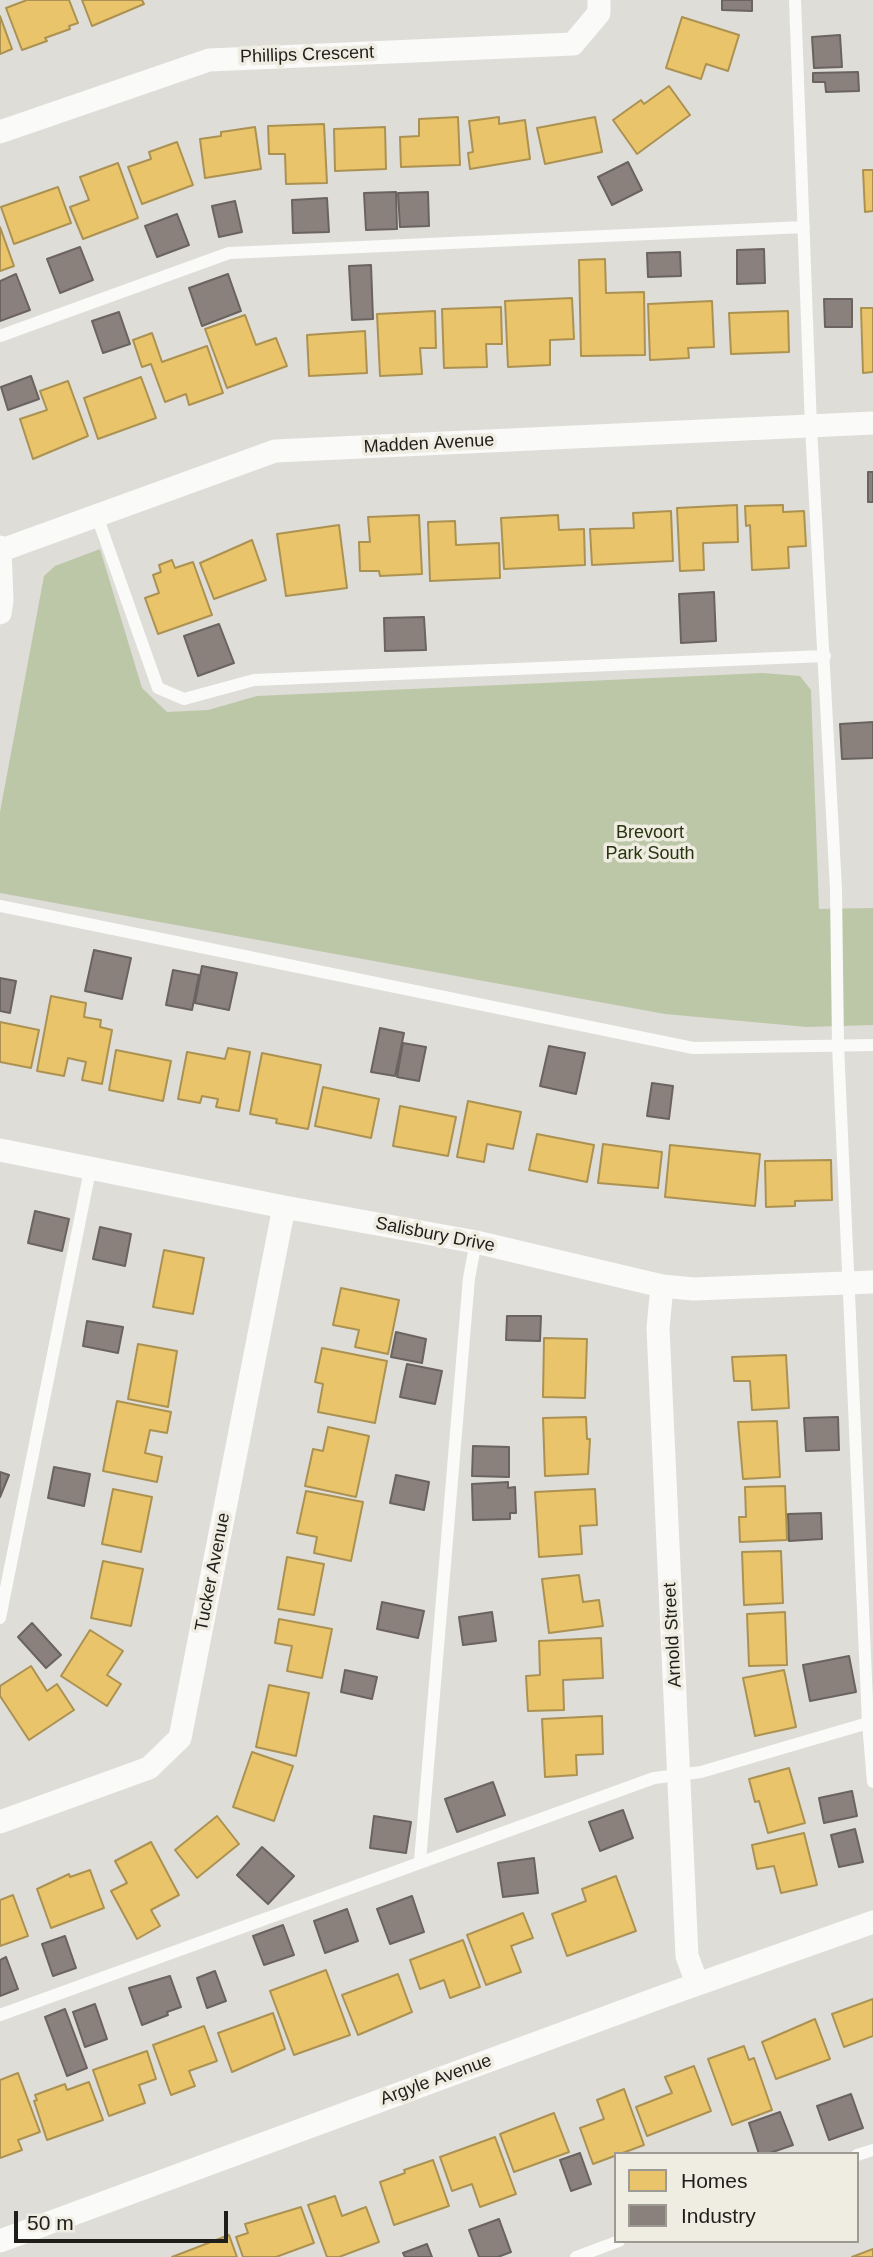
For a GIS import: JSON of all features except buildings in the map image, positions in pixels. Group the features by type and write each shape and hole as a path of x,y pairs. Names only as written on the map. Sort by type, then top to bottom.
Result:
{"street":[{"name":"Phillips Crescent","path":"0,132 209,60 573,44 599,13 599,0"},
{"name":"Madden Avenue","path":"1,548 275,451 873,423"},
{"path":"0,613 1,548"},
{"name":"Salisbury Drive","path":"0,1150 90,1170 476,1242 662,1286 693,1290 873,1282"},
{"name":"Tucker Avenue","path":"0,1822 149,1768 180,1738 284,1207"},
{"name":"Arnold Street","path":"662,1286 658,1328 687,1956 697,1983"},
{"name":"Argyle Avenue","path":"0,2241 697,1983 873,1922"}],"lane":[{"path":"795,0 811,426 836,889 838,1045 868,1723 873,1782"},
{"path":"0,336 229,253 804,227"},
{"path":"97,516 158,688 184,699 254,680 825,656"},
{"path":"0,906 693,1048 873,1045"},
{"path":"0,1618 90,1170"},
{"path":"420,1861 469,1278 476,1242"},
{"path":"0,2015 654,1778 680,1776 868,1723"},
{"path":"576,2257 614,2243"}],"green space":[{"name":"Brevoort Park South","path":"100,549 142,688 167,712 208,710 257,696 763,673 800,676 811,690 819,909 873,908 873,1025 807,1027 665,1014 0,893 0,812 44,576 55,566"}]}
